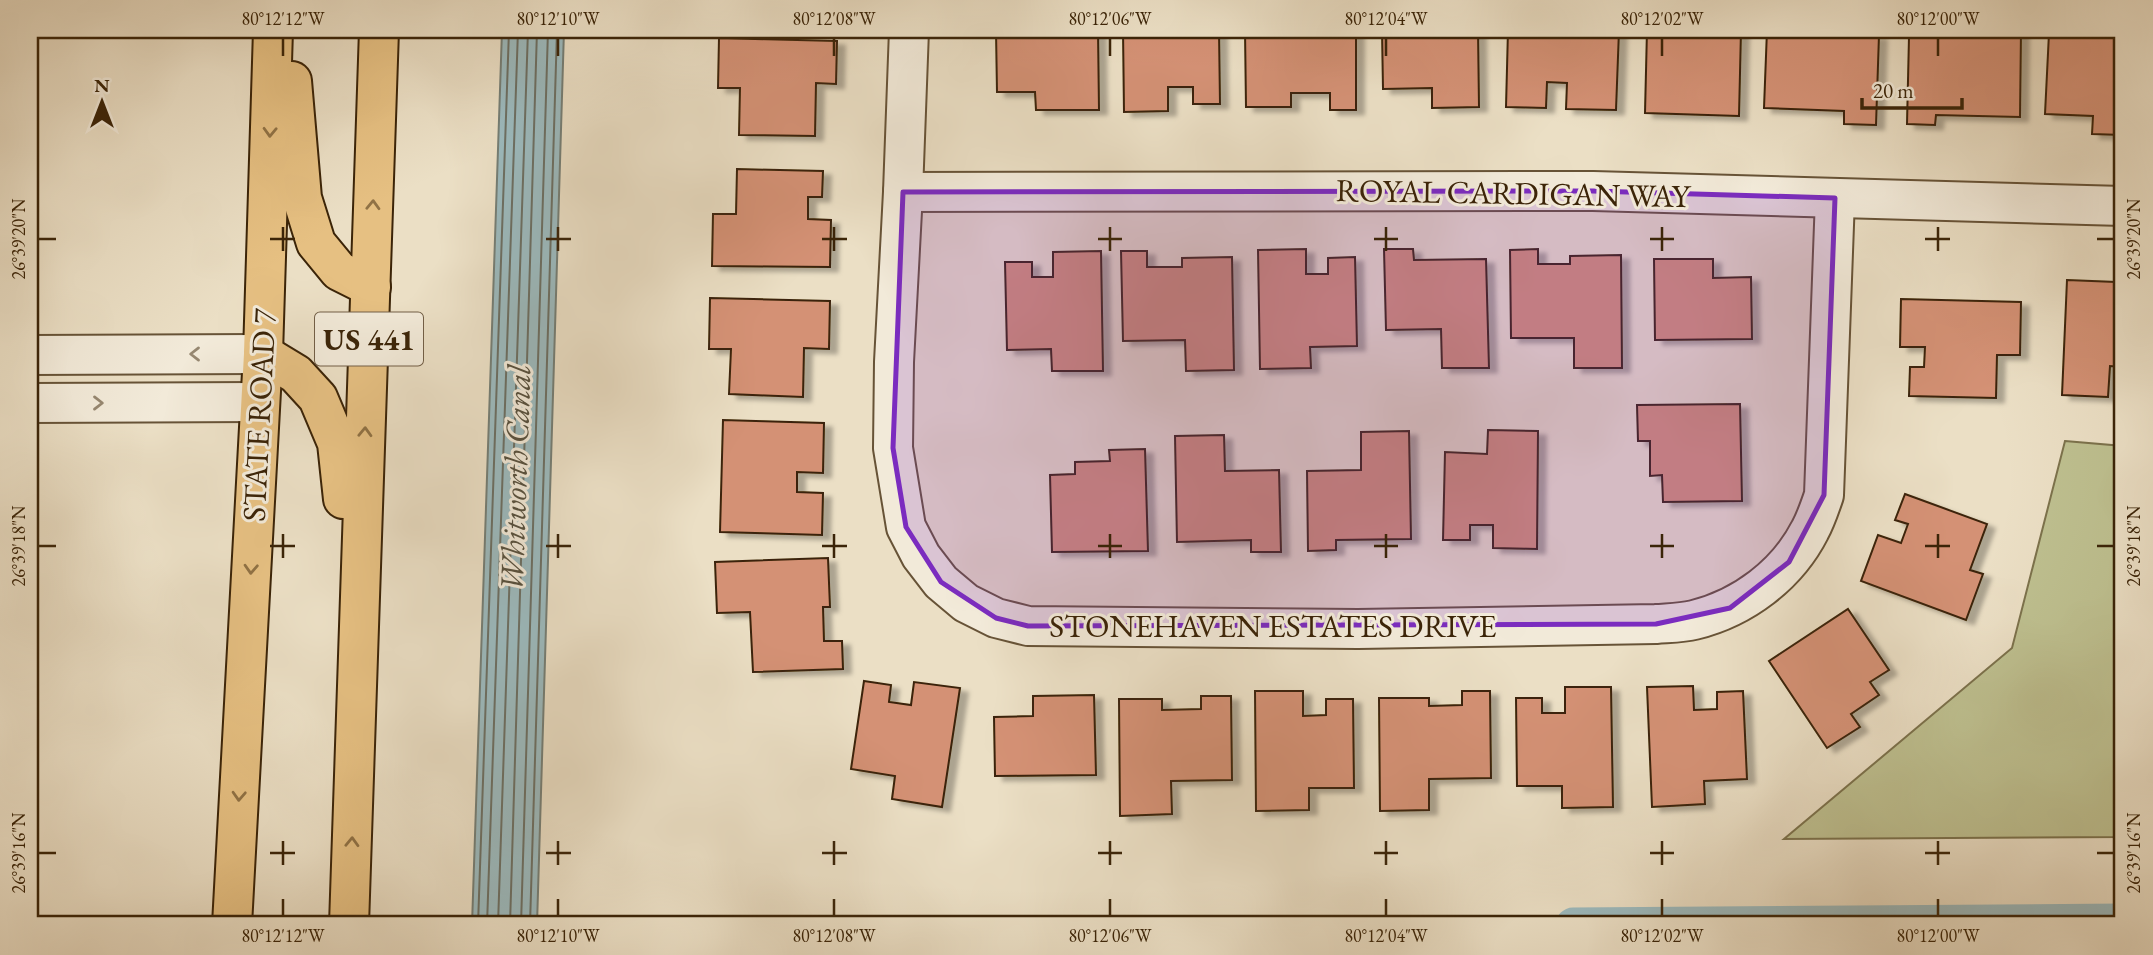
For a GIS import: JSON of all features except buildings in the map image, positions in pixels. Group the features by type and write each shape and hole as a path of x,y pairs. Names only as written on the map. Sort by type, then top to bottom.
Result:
{"main road":[{"name":"STATE ROAD 7","path":"232,925 263,354 273,30"},
{"path":"288,30 302,198 316,243 339,271 371,287"},
{"name":"US 441","path":"349,925 379,30"},
{"path":"263,354 296,374 318,398 337,443 358,648"}],"street":[{"name":"STONEHAVEN ESTATES DRIVE","path":"909,30 894,362 893,448 906,527 921,556 941,582 967,603 996,618 1028,626 1358,629 1656,624 1693,620 1730,608 1762,588 1789,562 1810,530 1824,495 1835,198"},
{"name":"ROYAL CARDIGAN WAY","path":"903,192 1592,191 2123,206"},
{"path":"30,355 263,354"},
{"path":"30,403 260,402"}],"highlighted area":[{"path":"1593,191 1835,198 1824,495 1789,562 1730,608 1656,624 1028,626 996,618 941,582 906,527 893,448 903,192"}],"green space":[{"path":"2065,441 2123,446 2123,837 1784,839 2012,648"}],"water":[{"name":"Whitworth Canal","path":"502,30 564,30 537,925 472,925"}],"waterway":[{"path":"1573,925 2123,921"}]}
